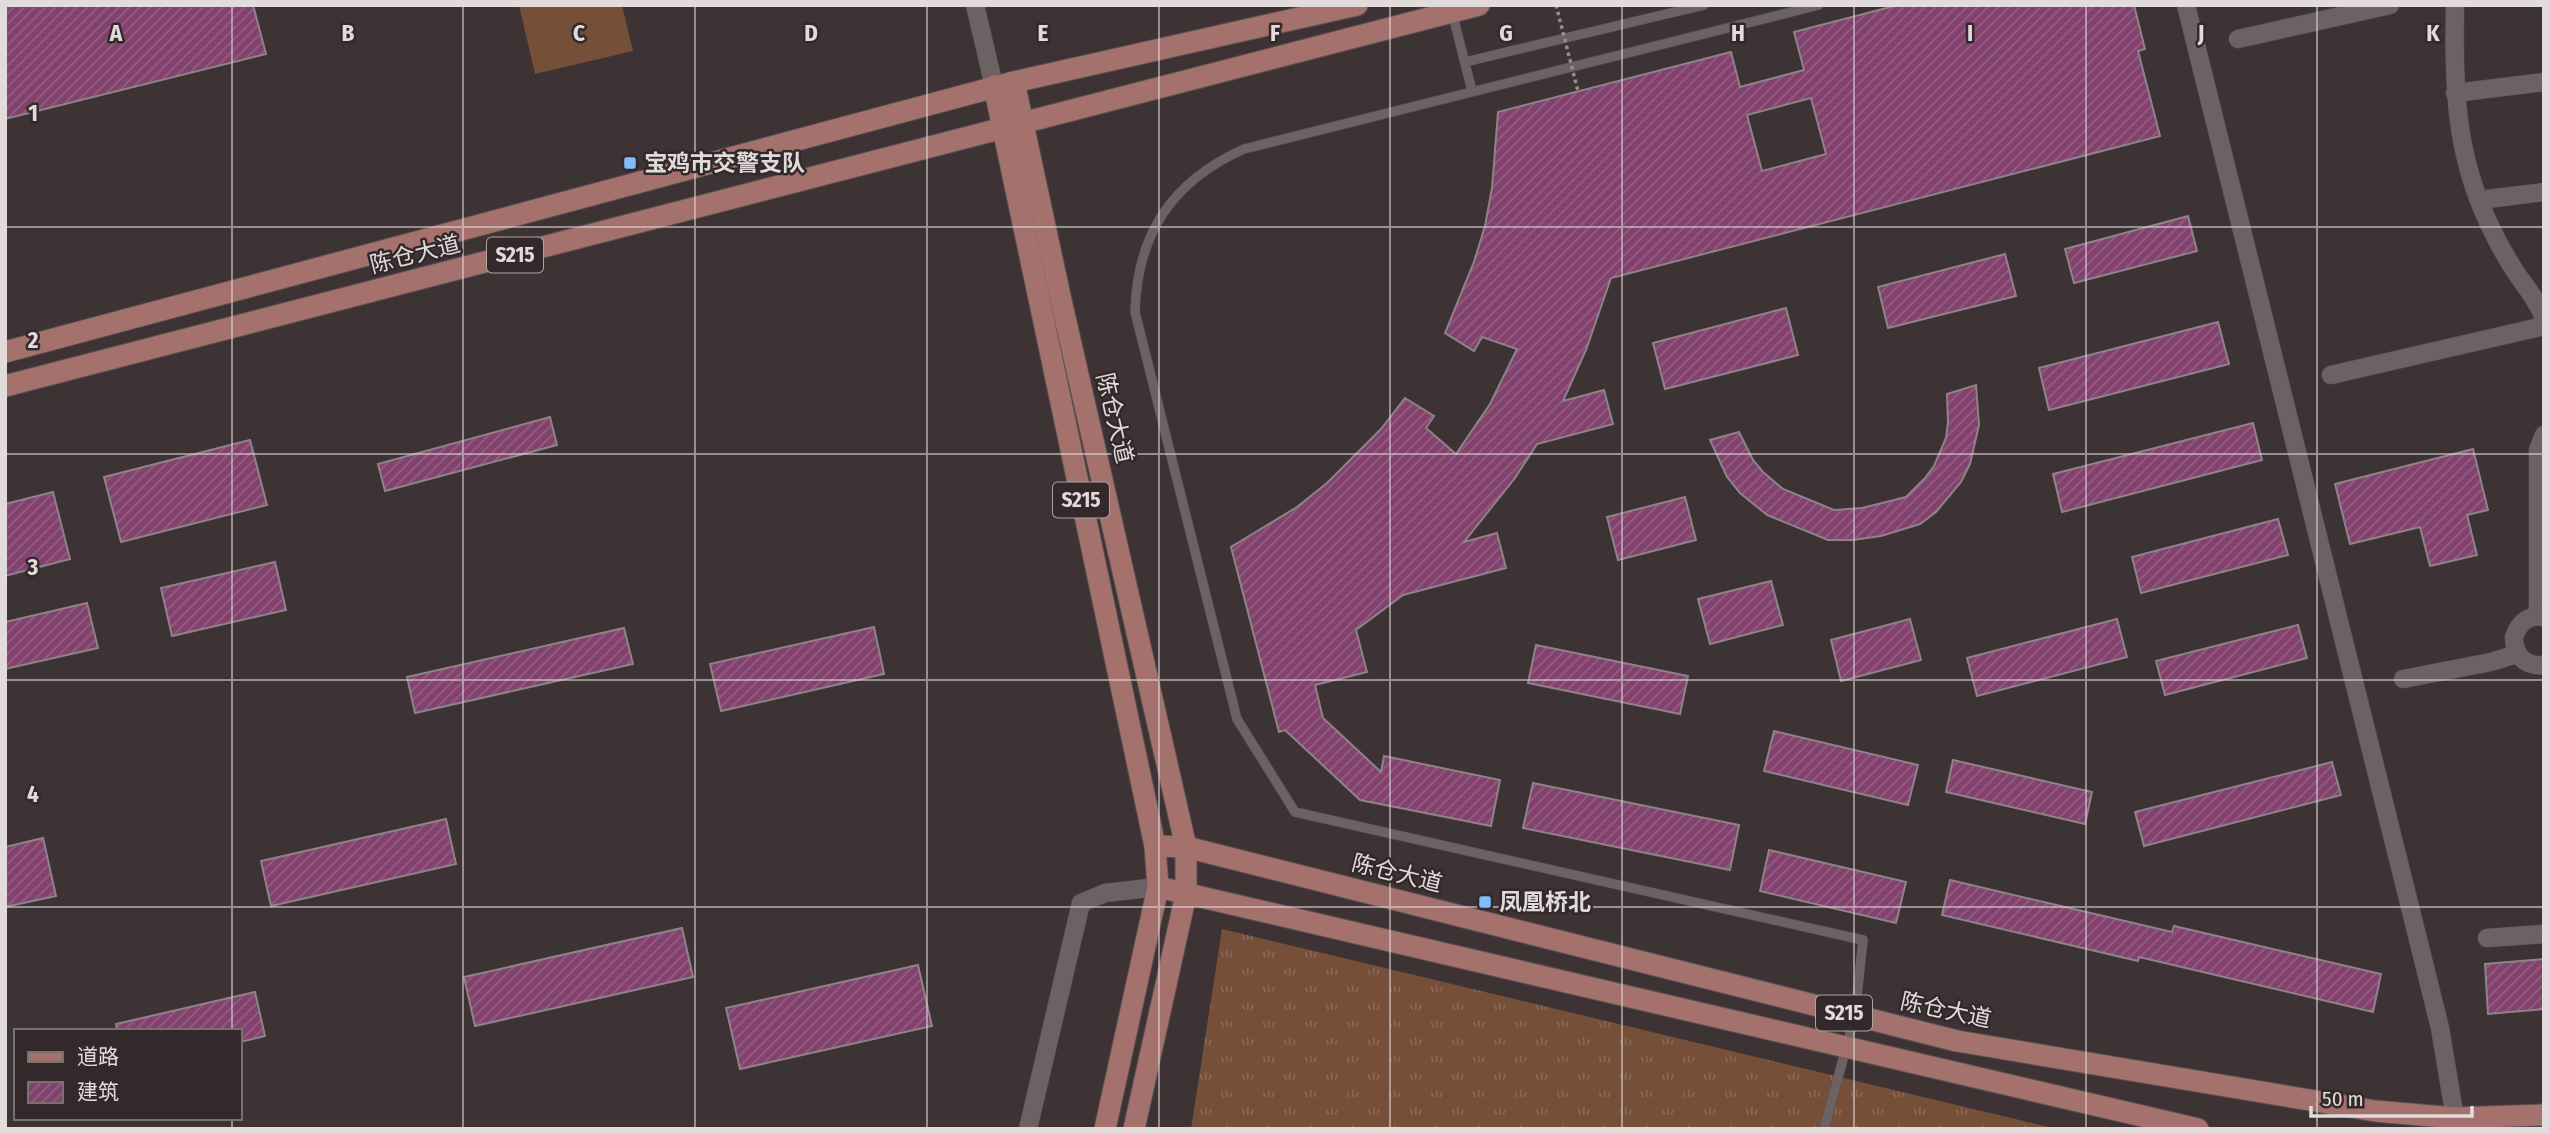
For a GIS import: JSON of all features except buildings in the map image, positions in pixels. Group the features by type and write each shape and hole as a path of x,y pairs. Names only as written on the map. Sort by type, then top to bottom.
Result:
{"main road":[{"name":"陈仓大道","path":"5,352 1004,84 1357,5"},
{"name":"陈仓大道","path":"5,386 1479,5"},
{"name":"陈仓大道","path":"1004,84 1023,123 1186,847"},
{"name":"S215","path":"1004,84 1002,130 1155,846 1158,887"},
{"name":"陈仓大道","path":"1155,846 1186,847 1957,1041 2375,1111 2455,1118 2544,1115"},
{"path":"1134,1129 1186,894 1186,847"},
{"path":"1105,1129 1158,887 2199,1129"}],"street":[{"path":"975,5 1004,84"},
{"path":"2186,5 2440,1028 2455,1118"},
{"path":"2238,39 2390,5"},
{"path":"2455,5 2455,93 2465,158 2479,200 2504,252 2542,308"},
{"path":"2455,93 2544,82"},
{"path":"2479,200 2544,192"},
{"path":"2331,374 2544,326"},
{"path":"2544,435 2538,450 2541,616 2522,622 2516,629 2514,645 2517,654 2530,664 2544,664"},
{"path":"2403,679 2491,662 2517,654"},
{"path":"1028,1129 1081,903 1105,894 1158,887"},
{"path":"2487,938 2544,934"}],"lane":[{"path":"1465,62 1704,5"},
{"path":"1819,5 1266,142 1222,158 1184,187 1156,225 1139,267 1135,312 1237,719 1295,812 1863,940 1855,1016 1824,1129"},
{"path":"1452,12 1472,91"}],"path":[{"path":"1556,5 1578,91"}],"green space":[{"path":"519,5 622,5 633,51 535,74"},
{"path":"1222,929 2057,1129 1191,1129"}],"place":[{"name":"宝鸡市交警支队","path":"630,163"},
{"name":"凤凰桥北","path":"1485,902"}]}
